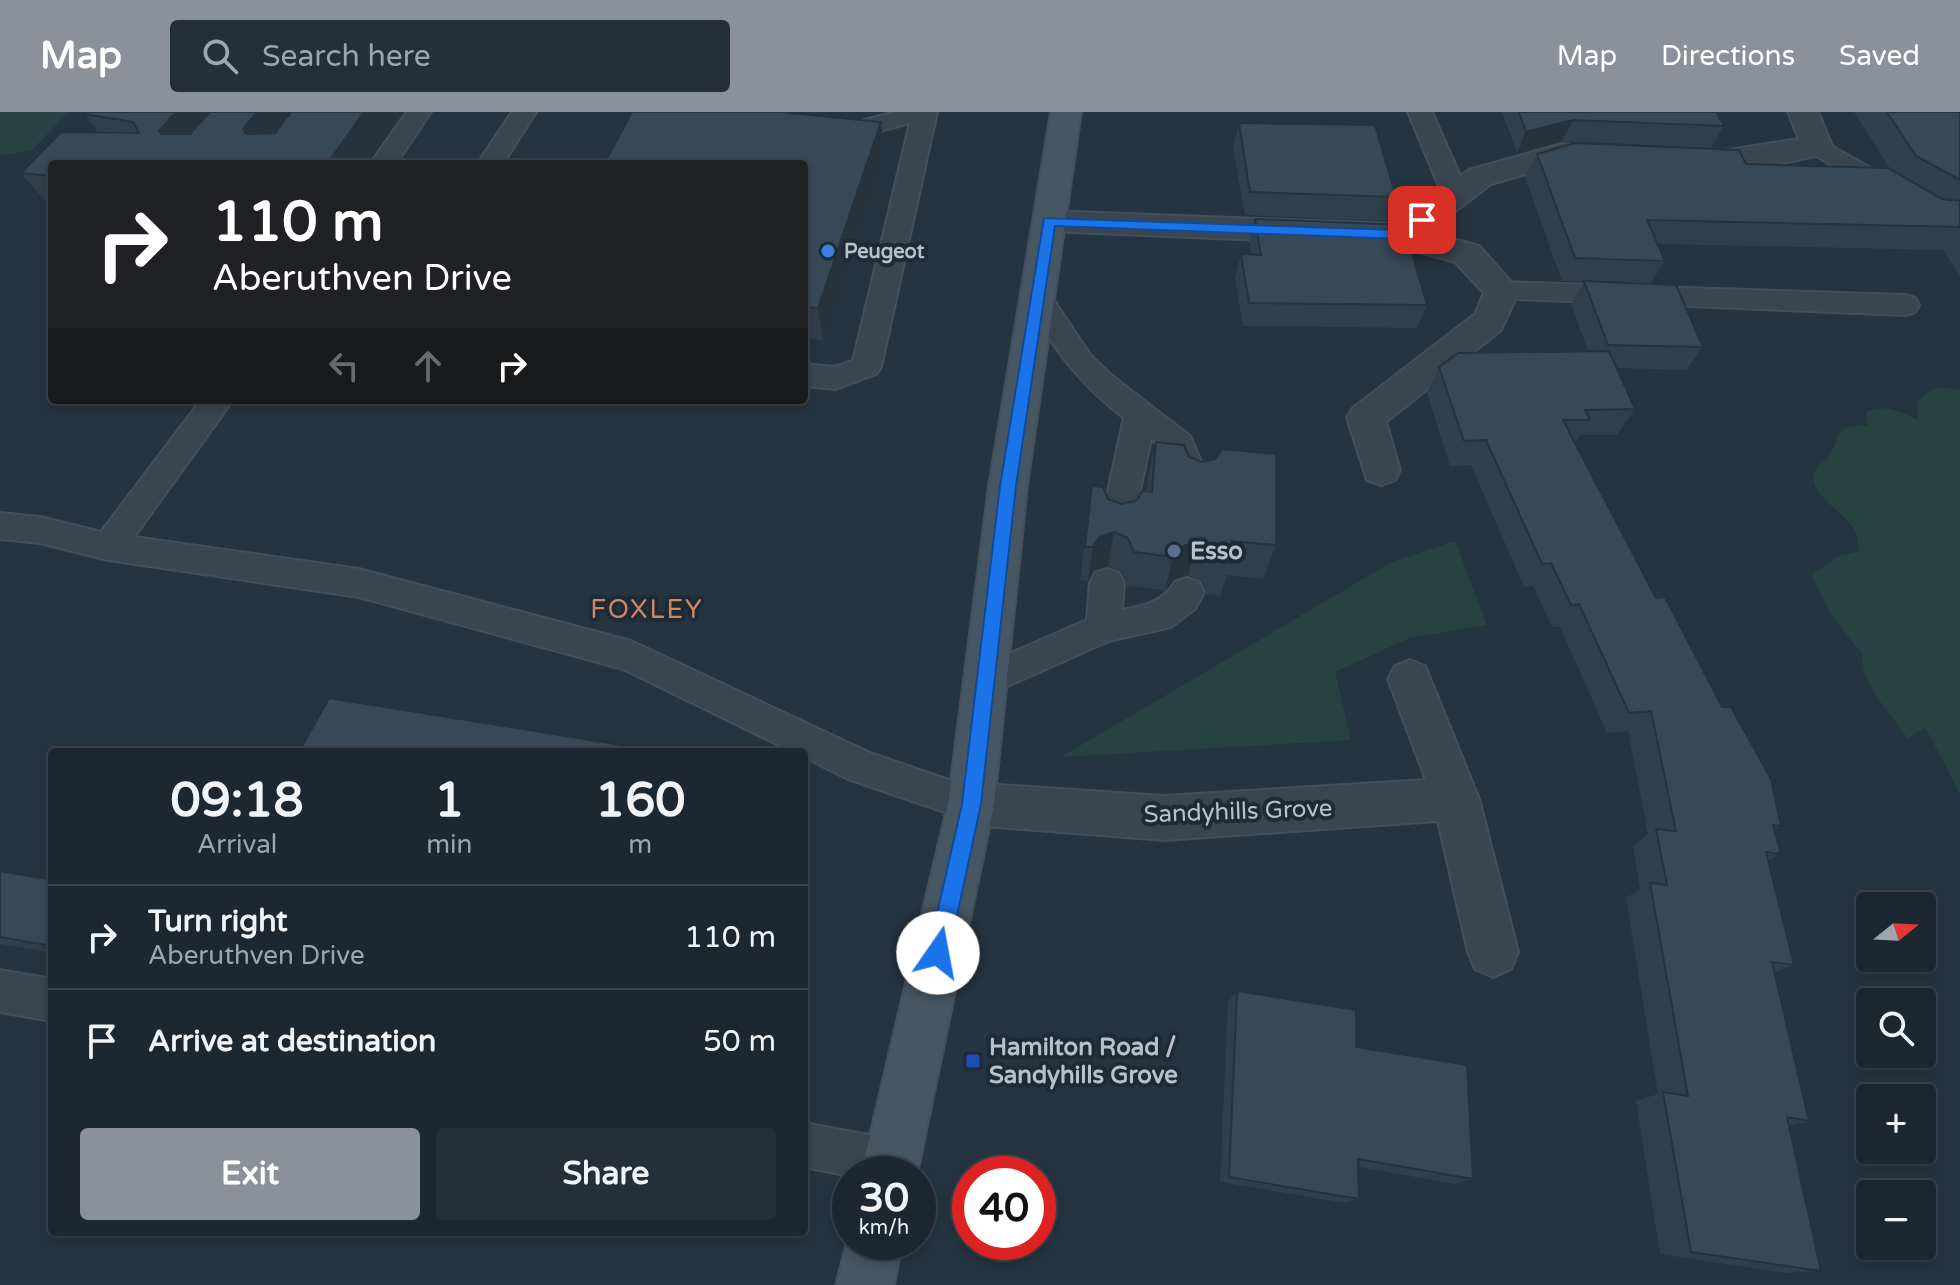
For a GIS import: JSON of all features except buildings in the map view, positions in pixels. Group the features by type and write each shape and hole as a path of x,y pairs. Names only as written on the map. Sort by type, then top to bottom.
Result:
{"street":[{"path":"893,1156 971,804 1008,486 1066,112"},
{"path":"1658,158 1722,161 1817,146 1803,112"},
{"path":"1400,235 1480,177 1562,153 1626,156"},
{"path":"1049,221 1400,235 1467,254 1502,291 1489,321 1366,418 1381,470"},
{"path":"1410,679 1456,799 1493,952"},
{"name":"Sandyhills Grove","path":"971,804 1164,818 1456,799"},
{"path":"865,1285 870,1260"}],"lane":[{"path":"386,160 419,112"},
{"path":"493,160 524,112"},
{"path":"808,126 854,131 923,112 866,367 836,378 808,375"},
{"path":"1420,112 1456,196"},
{"path":"1817,146 1933,214 1960,215"},
{"path":"1502,291 1905,305"},
{"path":"1037,297 1081,363 1140,416 1179,444 1194,482"},
{"path":"108,547 215,404"},
{"path":"1117,523 1140,416"},
{"path":"0,526 40,530 108,547 359,583 631,656 861,767 971,804"},
{"path":"1104,628 1107,583"},
{"path":"985,681 1104,628 1159,617 1183,599 1187,592"},
{"path":"0,991 48,999"},
{"path":"808,1146 845,1156"}],"green space":[{"path":"0,112 69,112 32,150 0,156"},
{"path":"1940,387 1960,390 1960,794 1925,727 1908,739 1878,698 1866,676 1863,654 1833,617 1812,574 1841,555 1859,551 1852,526 1815,487 1815,471 1831,454 1839,434 1851,426 1867,426 1866,412 1872,409 1892,410 1918,420 1917,403 1926,393"},
{"path":"1455,541 1487,625 1410,638 1335,672 1351,740 1061,757 1392,562"}],"place":[{"name":"Peugeot","path":"828,251"},
{"name":"Esso","path":"1174,551"},
{"name":"Hamilton Road / Sandyhills Grove","path":"973,1061"}],"district":[{"name":"FOXLEY","path":"647,609"}],"route":[{"path":"938,953 971,804 1008,486 1049,221 1400,235 1422,220"}]}
